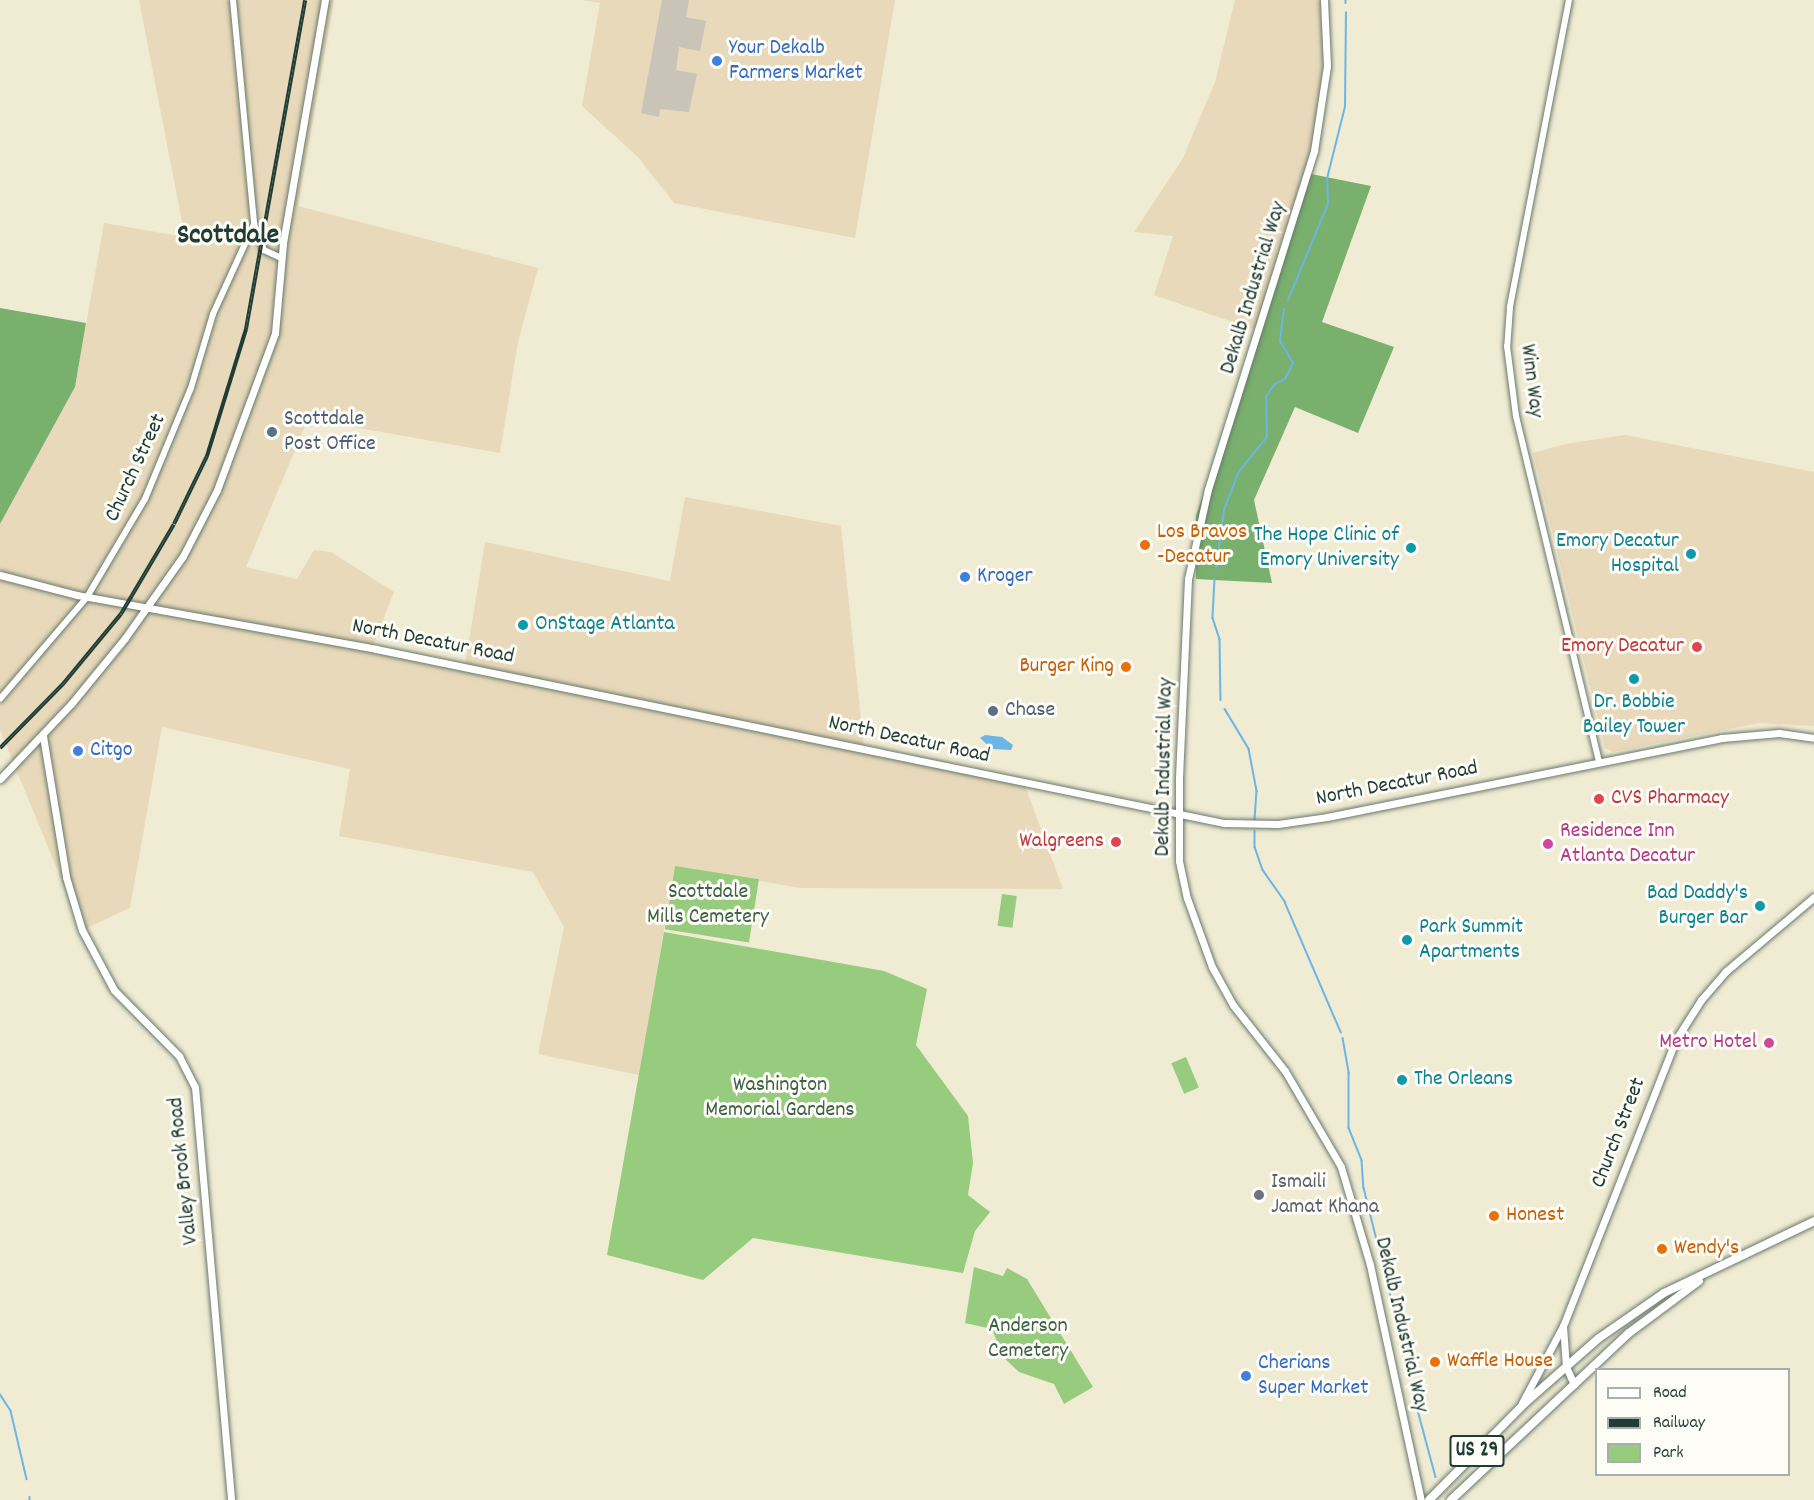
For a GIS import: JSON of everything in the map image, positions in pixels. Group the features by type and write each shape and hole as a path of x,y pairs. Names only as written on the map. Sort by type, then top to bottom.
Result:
{"highway":[{"name":"US 29","path":"1429,1500 1516,1413 1566,1367 1664,1293 1703,1277 1814,1221"},
{"name":"US 29","path":"1451,1500 1629,1333 1681,1298 1703,1277"}],"main road":[{"path":"0,779 43,736 148,608 200,527 249,410 275,333 281,258 325,0"},
{"name":"Dekalb Industrial Way","path":"1324,0 1327,66 1314,151 1208,489 1188,579 1178,814 1179,861 1187,898 1212,967 1233,1005 1285,1071 1341,1167 1370,1265 1421,1500"},
{"name":"North Decatur Road","path":"0,575 87,597 376,649 1224,823 1278,824 1736,736 1784,733 1814,738"},
{"name":"Valley Brook Road","path":"43,736 66,877 82,930 114,990 179,1056 195,1087 231,1500"},
{"name":"Church Street","path":"1516,1413 1563,1326 1675,1041 1725,972 1814,897"},
{"name":"Church Street","path":"1563,1326 1566,1367 1574,1384"}],"street":[{"path":"233,0 254,224 264,250 281,258"},
{"name":"Winn Way","path":"1569,0 1510,307 1507,346 1516,416 1599,763"},
{"name":"Church Street","path":"0,699 87,597 163,461 192,388 213,314 254,224"}],"shaded area":[{"path":"139,0 334,0 298,206 538,268 518,342 500,453 308,419 246,567 297,579 314,550 331,552 394,592 372,648 465,666 485,542 670,581 685,497 841,526 864,749 1024,783 1063,889 800,888 675,866 639,1075 538,1054 564,927 533,872 339,836 350,769 162,727 130,908 82,930 0,730 0,524 75,387 104,223 185,237"},
{"path":"582,0 895,0 855,238 674,203 638,157 582,106 600,3"},
{"path":"662,0 689,0 686,17 706,21 700,51 679,47 676,70 697,74 689,112 660,109 659,117 641,113"},
{"path":"1235,0 1327,0 1326,84 1306,173 1259,331 1154,295 1173,236 1134,232 1183,158 1215,82"},
{"name":"Emory Decatur","path":"1625,435 1814,472 1814,726 1759,723 1613,752 1605,748 1533,453 1565,444"}],"green space":[{"path":"1306,173 1371,186 1322,322 1394,347 1358,433 1295,407 1254,500 1272,583 1196,579 1196,516 1259,331"},
{"path":"0,308 86,323 75,387 0,524"},
{"name":"Scottdale Mills Cemetery","path":"675,866 759,879 749,943 665,929"},
{"path":"1002,894 1017,896 1012,928 998,926"},
{"name":"Washington Memorial Gardens","path":"664,932 884,971 927,989 916,1045 968,1116 973,1163 968,1195 990,1212 975,1231 963,1273 753,1238 703,1280 607,1255"},
{"path":"1186,1057 1199,1087 1184,1094 1171,1063"},
{"name":"Anderson Cemetery","path":"974,1267 1003,1276 1007,1268 1027,1279 1093,1387 1064,1404 1054,1384 1019,1372 1003,1357 992,1329 965,1323"}],"water":[{"path":"985,735 1002,737 1013,745 1011,750 992,749 980,738"}],"waterway":[{"path":"1288,300 1328,204 1327,179 1345,107 1346,13"},
{"path":"1216,568 1224,510 1238,473 1267,437 1266,397 1274,385 1285,379 1293,363 1280,341 1284,309"},
{"path":"1215,579 1213,618 1220,639 1221,700"},
{"path":"1225,709 1249,749 1257,791 1255,820"},
{"path":"1255,831 1255,847 1263,870 1285,902 1341,1032"},
{"path":"1343,1038 1349,1073 1349,1128 1362,1161 1364,1188 1405,1353"},
{"path":"1413,1392 1436,1477"},
{"path":"0,1394 11,1411 27,1479"}],"railway":[{"path":"0,748 63,684 121,614 174,524 207,456 246,329 305,0"}],"place":[{"name":"Your Dekalb Farmers Market","path":"717,61"},
{"name":"Scottdale Post Office","path":"272,432"},
{"name":"Los Bravos -Decatur","path":"1145,545"},
{"name":"The Hope Clinic of Emory University","path":"1411,548"},
{"name":"Emory Decatur Hospital","path":"1691,554"},
{"name":"Kroger","path":"965,577"},
{"name":"OnStage Atlanta","path":"523,625"},
{"name":"Emory Decatur","path":"1697,647"},
{"name":"Burger King","path":"1126,667"},
{"name":"Dr. Bobbie Bailey Tower","path":"1634,679"},
{"name":"Chase","path":"993,711"},
{"name":"Citgo","path":"78,751"},
{"name":"CVS Pharmacy","path":"1599,799"},
{"name":"Walgreens","path":"1116,842"},
{"name":"Residence Inn Atlanta Decatur","path":"1548,844"},
{"name":"Bad Daddy's Burger Bar","path":"1760,906"},
{"name":"Park Summit Apartments","path":"1407,940"},
{"name":"Metro Hotel","path":"1769,1043"},
{"name":"The Orleans","path":"1402,1080"},
{"name":"Ismaili Jamat Khana","path":"1259,1195"},
{"name":"Honest","path":"1494,1216"},
{"name":"Wendy's","path":"1662,1249"},
{"name":"Waffle House","path":"1435,1362"},
{"name":"Cherians Super Market","path":"1246,1376"}],"district":[{"name":"Scottdale","path":"228,237"}]}
